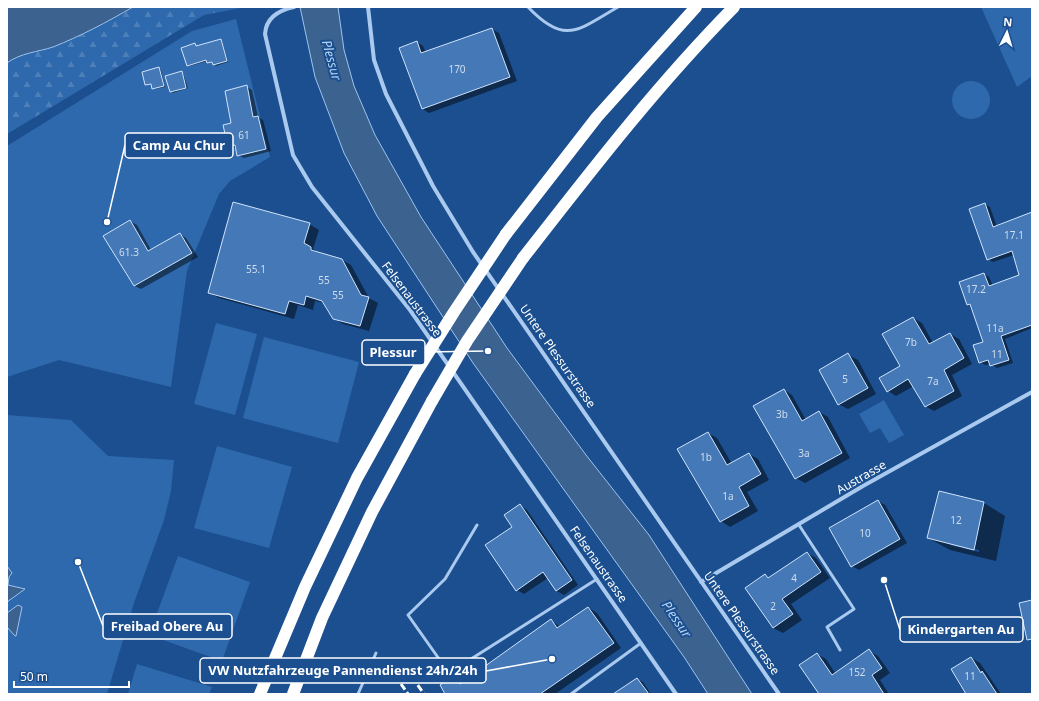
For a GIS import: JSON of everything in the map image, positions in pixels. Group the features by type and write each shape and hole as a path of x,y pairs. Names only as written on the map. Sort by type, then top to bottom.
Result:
{"highway":[{"path":"260,694 305,587 357,478 415,374 454,312 506,234 598,117 696,7"},
{"path":"293,694 325,611 372,512 432,401 467,341 523,258 619,135 701,40 734,7"}],"street":[{"name":"Felsenaustrasse","path":"294,7 283,10 272,17 267,25 265,34 293,155 312,187 410,310 598,579 676,694"},
{"name":"Untere Plessurstrasse","path":"368,7 374,60 386,94 433,186 474,252 779,694"},
{"name":"Austrasse","path":"701,582 863,486 1032,392"}],"lane":[{"path":"528,7 540,19 557,30 578,30 618,7"},
{"path":"477,525 445,580 408,615 449,673 598,579"},
{"path":"798,525 854,609 827,627 840,650"},
{"path":"571,694 641,643"},
{"path":"358,694 376,653"}],"green space":[{"path":"134,7 246,7 204,15 7,134 7,63 18,57 53,47 74,38"},
{"path":"981,7 1032,7 1032,76 1017,87"},
{"path":"236,19 270,157 230,181 219,194 187,271 171,387 59,360 7,377 7,146 192,31"},
{"path":"967,81 975,81 982,84 987,89 990,100 987,111 982,116 975,119 967,119 960,116 955,111 952,104 952,96 955,89 960,84"},
{"path":"216,323 257,334 235,415 194,404"},
{"path":"264,337 359,362 338,443 243,418"},
{"path":"884,400 904,435 889,443 880,428 870,433 859,414"},
{"path":"7,415 71,420 108,456 174,460 171,491 164,520 134,603 107,694 7,694"},
{"path":"217,446 292,467 269,548 194,528"},
{"path":"178,556 250,582 222,661 149,635"},
{"path":"137,664 212,687 209,694 128,694"}],"water":[{"path":"7,7 133,7 74,38 53,47 18,57 7,63"},
{"path":"300,7 338,7 344,50 354,86 375,135 421,217 507,348 586,455 649,535 752,694 708,694 684,657 473,363 377,216 344,153 315,77"},
{"path":"7,566 12,573 9,577 8,585 25,589 7,602"},
{"path":"18,605 22,607 15,636 7,627 7,613"}],"building":[{"path":"492,28 510,77 422,109 399,48 417,41 421,53"},
{"path":"221,39 227,61 213,65 212,62 207,63 206,60 187,66 181,48 195,43 196,46"},
{"path":"159,67 164,86 152,89 151,84 145,85 142,72"},
{"path":"182,71 186,88 170,92 165,76"},
{"path":"247,85 253,117 258,116 266,149 237,156 235,145 228,147 223,125 231,123 225,91"},
{"path":"233,202 310,223 304,243 311,247 311,250 342,259 361,295 369,297 360,326 333,319 322,301 306,296 304,305 289,301 285,314 208,293"},
{"path":"985,203 993,227 1032,212 1032,325 1001,336 1009,360 990,366 988,360 979,363 973,345 983,342 970,304 967,305 959,282 984,273 989,286 1019,275 1012,251 987,260 969,209"},
{"path":"130,220 148,251 180,233 192,253 134,286 103,236"},
{"path":"913,317 929,344 950,333 964,358 944,370 954,391 925,407 908,379 887,392 879,378 900,366 882,334"},
{"path":"848,353 868,388 838,405 819,370"},
{"path":"784,389 802,421 819,411 842,453 795,479 753,406"},
{"path":"708,432 727,465 749,453 761,474 739,487 749,506 720,522 677,449"},
{"path":"939,491 984,502 974,550 927,538"},
{"path":"878,500 900,539 851,567 829,528"},
{"path":"520,504 572,580 556,591 543,572 516,591 485,545 512,527 504,515"},
{"path":"807,552 821,572 782,599 793,614 773,628 745,588 765,574 768,578"},
{"path":"1032,600 1032,639 1027,640 1019,603"},
{"path":"588,607 614,643 540,694 445,694 440,685 454,675 460,684 551,619 557,628"},
{"path":"869,649 882,668 872,675 884,694 819,694 799,665 817,653 832,675"},
{"path":"971,657 997,694 966,694 951,669"},
{"path":"637,678 649,694 613,694"}],"railway":[{"path":"412,677 424,694"},
{"path":"401,684 408,694"}],"place":[{"name":"Camp Au Chur","path":"107,222"},
{"name":"Plessur","path":"488,351"},
{"name":"Freibad Obere Au","path":"78,562"},
{"name":"Kindergarten Au","path":"884,580"},
{"name":"VW Nutzfahrzeuge Pannendienst 24h/24h","path":"552,659"}]}
